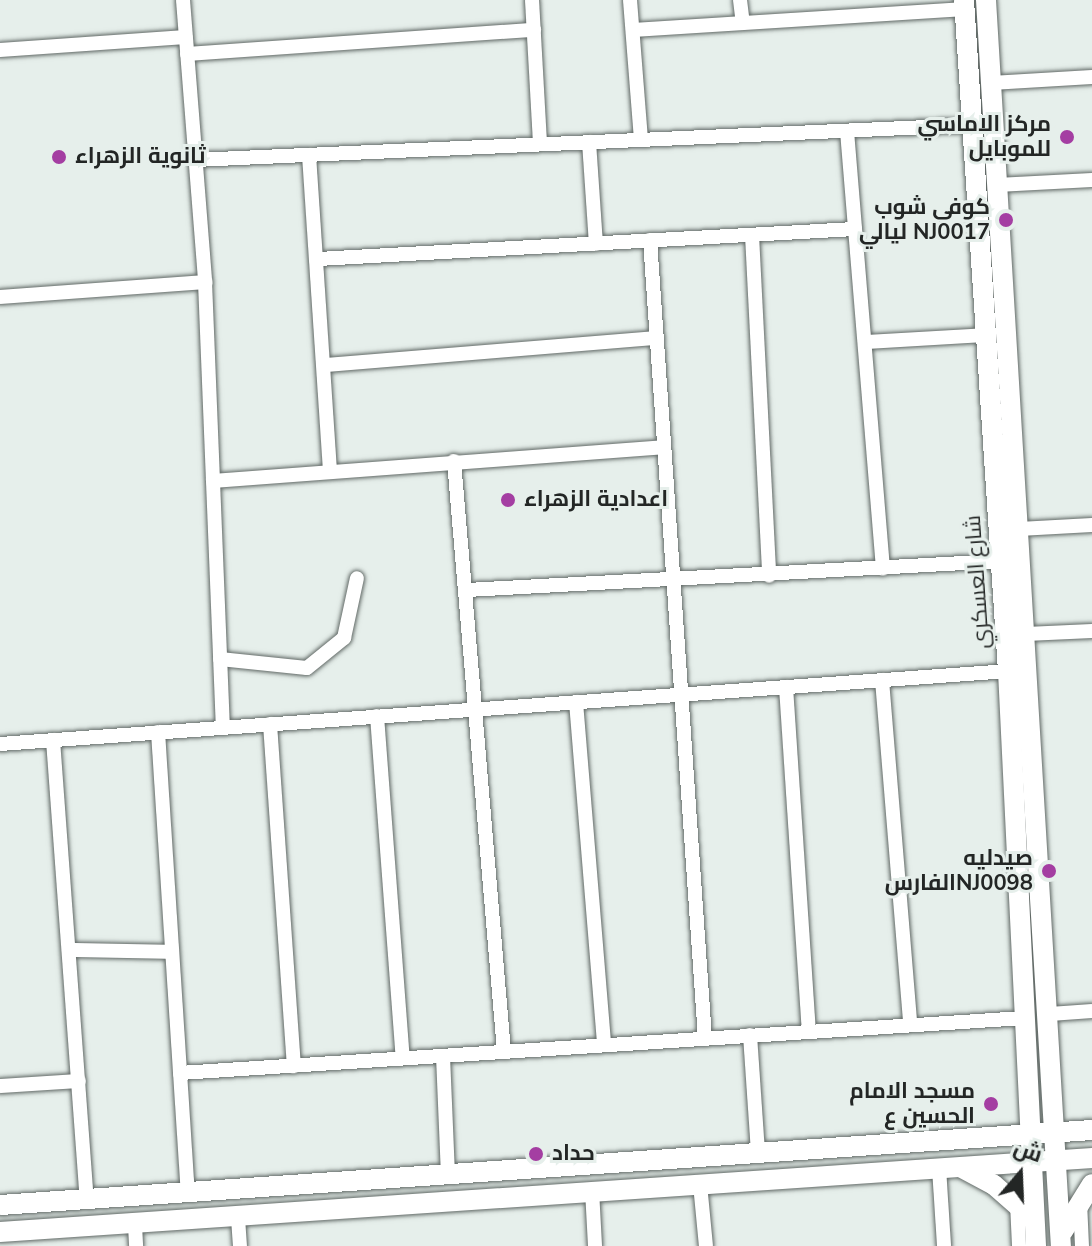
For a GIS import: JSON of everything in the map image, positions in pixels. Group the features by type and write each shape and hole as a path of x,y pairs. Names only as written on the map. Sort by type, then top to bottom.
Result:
{"main road":[{"name":"شارع العسكري","path":"986,0 997,185 992,269"},
{"name":"شارع العسكري","path":"965,5 973,125 992,269 1019,529 1050,1014 1061,1244"},
{"name":"شارع العسكري","path":"995,304 986,335 1008,671 1034,1220 1031,1245"},
{"path":"0,1205 1092,1130"},
{"path":"0,1232 1092,1158"},
{"path":"563,1166 555,1180 568,1192"},
{"path":"949,1167 1016,1203 1034,1220"},
{"path":"527,1168 540,1176 534,1194"},
{"path":"1061,1244 1086,1192"}],"street":[{"path":"183,0 205,282 223,728"},
{"path":"532,0 540,144"},
{"path":"630,0 641,140"},
{"path":"740,0 743,23"},
{"path":"840,0 841,17"},
{"path":"633,30 841,17 965,5"},
{"path":"187,54 534,30"},
{"path":"0,50 186,37"},
{"path":"991,83 1092,77"},
{"path":"195,160 973,125"},
{"path":"847,131 883,569"},
{"path":"589,142 596,244"},
{"path":"309,155 327,365 330,469"},
{"path":"997,185 1092,180"},
{"path":"318,259 855,229"},
{"path":"752,235 769,576"},
{"path":"650,240 677,697 705,1038"},
{"path":"0,297 205,282"},
{"path":"865,342 986,335"},
{"path":"327,365 656,338"},
{"path":"213,481 330,469 663,447"},
{"path":"454,461 479,709 504,1052"},
{"path":"1019,529 1092,525"},
{"path":"467,590 671,582 1001,561"},
{"path":"220,659 307,668 344,638 357,578"},
{"path":"1026,634 1092,631"},
{"path":"0,744 1008,671"},
{"path":"882,680 910,1024"},
{"path":"786,687 809,1031"},
{"path":"576,702 604,1045"},
{"path":"377,716 403,1058"},
{"path":"270,724 294,1066"},
{"path":"158,732 188,1192"},
{"path":"53,740 87,1199"},
{"path":"69,950 172,952"},
{"path":"1050,1014 1092,1011"},
{"path":"180,1073 1024,1018"},
{"path":"750,1035 758,1152"},
{"path":"443,1056 448,1174"},
{"path":"0,1086 79,1081"},
{"path":"944,1246 949,1167"},
{"path":"700,1184 706,1246"},
{"path":"592,1190 595,1246"},
{"path":"1082,1246 1086,1192"},
{"path":"1016,1203 1031,1245"},
{"path":"238,1218 240,1246"},
{"path":"135,1225 136,1246"}],"place":[{"name":"مركز الاماسي للموبايل","path":"1067,137"},
{"name":"ثانوية الزهراء","path":"59,157"},
{"name":"كوفي شوب ليالي NJ0017","path":"1006,220"},
{"name":"اعدادية الزهراء","path":"508,500"},
{"name":"صيدليه الفارسNJ0098","path":"1049,871"},
{"name":"مسجد الامام الحسين ع","path":"991,1104"},
{"name":"حداد","path":"536,1154"}]}
